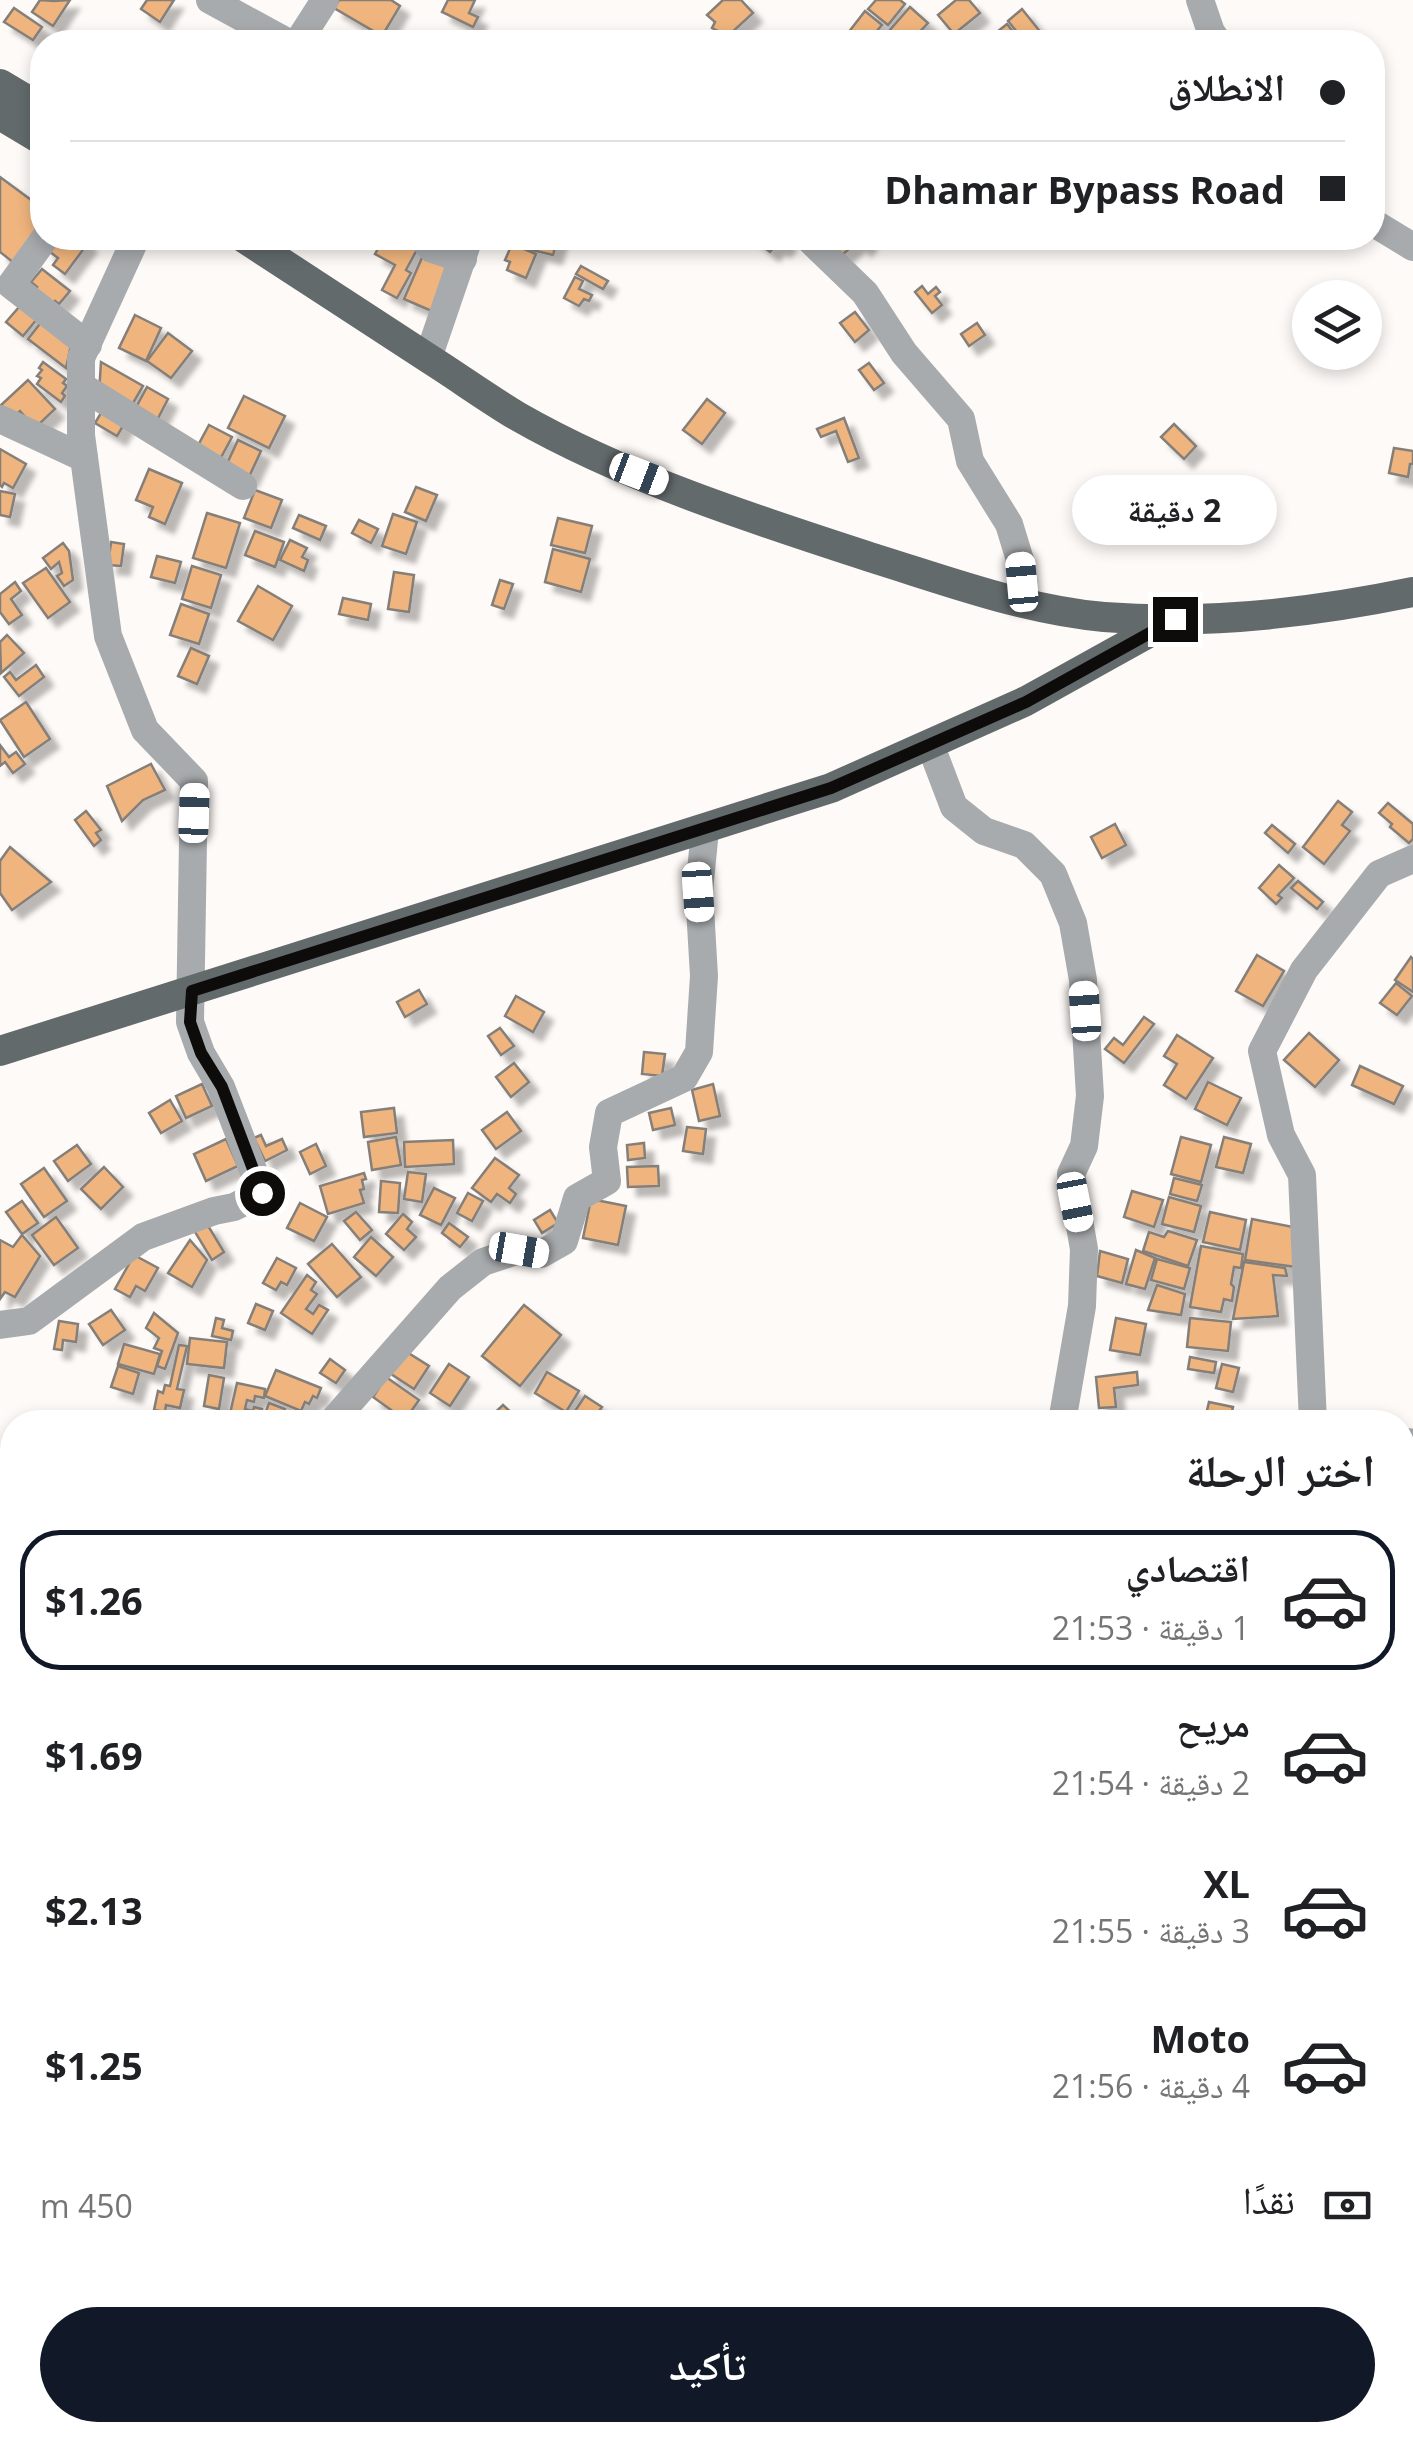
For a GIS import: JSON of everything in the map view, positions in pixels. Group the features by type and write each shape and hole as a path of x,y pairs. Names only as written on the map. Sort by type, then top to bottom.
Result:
{"main road":[{"path":"0,84 30,103"},
{"path":"0,114 30,133"},
{"path":"262,250 516,416 605,461 776,527 962,586 1023,603 1102,616 1175,619 1305,610 1413,592"},
{"path":"0,1052 831,788 1026,702 1175,619"}],"street":[{"path":"210,0 265,30"},
{"path":"305,30 324,0"},
{"path":"1200,0 1210,30"},
{"path":"1385,230 1413,247"},
{"path":"36,250 11,285 88,344"},
{"path":"0,1325 29,1321 143,1237 214,1211 234,1208 262,1193 222,1087 201,1053 190,1022 194,781 145,730 108,636 81,436 81,358 131,250"},
{"path":"428,358 465,250"},
{"path":"820,250 865,293 904,353 961,419 970,461 1009,524 1020,560 1023,603"},
{"path":"81,386 242,486"},
{"path":"0,418 84,458"},
{"path":"930,744 954,807 984,831 1024,845 1053,874 1073,923 1083,980 1090,1096 1084,1146 1071,1174 1084,1248 1082,1306 1066,1410"},
{"path":"343,1410 450,1288 482,1262 519,1250 542,1254 564,1241 577,1198 607,1182 602,1147 609,1112 684,1078 699,1052 704,976 698,892 705,830"},
{"path":"1312,1410 1302,1175 1281,1135 1262,1052 1304,970 1357,901 1379,874 1413,859"}],"building":[{"path":"40,0 70,0 53,26 32,12"},
{"path":"147,0 174,0 160,22 141,9"},
{"path":"339,0 391,0 400,6 386,30 372,30 334,8"},
{"path":"448,0 475,0 469,13 478,17 473,27 442,12"},
{"path":"723,0 741,0 753,13 735,30 712,28 715,22 707,15"},
{"path":"876,0 900,0 905,4 888,25 868,9"},
{"path":"956,0 969,0 980,13 959,30 951,30 938,15"},
{"path":"910,7 928,23 921,30 890,30"},
{"path":"14,8 42,27 30,30 30,38 4,22"},
{"path":"1022,9 1039,30 1015,30 1008,21"},
{"path":"865,11 882,25 878,30 850,30"},
{"path":"0,177 30,199 30,241 14,263 0,252"},
{"path":"47,250 83,250 65,274 53,265 58,258"},
{"path":"377,250 417,250 406,270 411,273 397,298 382,290 395,265 375,254"},
{"path":"509,250 536,254 526,278 507,270 510,262 505,260"},
{"path":"424,253 454,266 434,312 404,299"},
{"path":"581,266 608,281 603,289 576,274"},
{"path":"42,269 70,291 59,304 55,301 48,309 30,295 37,287 31,282"},
{"path":"575,277 583,281 579,289 592,295 579,306 564,298"},
{"path":"922,286 928,294 936,287 940,292 935,296 942,305 932,313 915,292"},
{"path":"26,299 42,313 23,336 6,322"},
{"path":"855,312 869,330 855,342 840,323"},
{"path":"135,315 161,328 146,361 119,348"},
{"path":"46,316 73,336 66,368 28,339"},
{"path":"977,323 985,335 969,346 961,334"},
{"path":"168,333 192,351 171,378 147,361"},
{"path":"43,362 66,379 61,402 37,384"},
{"path":"101,362 143,386 129,410 99,393"},
{"path":"869,363 884,383 874,390 859,370"},
{"path":"28,380 55,409 35,428 20,411 13,418 1,405"},
{"path":"147,387 168,399 155,424 133,413"},
{"path":"244,396 285,416 269,448 228,428"},
{"path":"707,399 725,413 702,444 683,430"},
{"path":"104,408 126,421 117,436 95,423"},
{"path":"844,418 859,458 848,462 836,431 821,437 817,429"},
{"path":"1174,424 1196,446 1184,459 1161,437"},
{"path":"209,425 232,437 218,463 195,451"},
{"path":"238,440 261,451 248,479 225,468"},
{"path":"1394,448 1413,451 1408,477 1389,473"},
{"path":"0,449 26,464 13,488 0,485"},
{"path":"149,469 182,483 165,524 149,517 153,507 136,500"},
{"path":"416,487 437,495 426,521 405,512"},
{"path":"255,490 282,500 271,528 244,518"},
{"path":"0,491 15,494 10,517 0,515"},
{"path":"207,513 240,523 226,568 193,558"},
{"path":"393,514 417,522 406,554 382,546"},
{"path":"299,515 326,526 320,540 293,528"},
{"path":"558,518 592,526 585,553 551,545"},
{"path":"359,520 378,529 371,543 352,533"},
{"path":"255,531 284,542 275,567 245,555"},
{"path":"290,540 307,548 302,557 308,560 304,571 280,560"},
{"path":"111,542 124,544 121,566 108,565"},
{"path":"63,543 69,551 73,580 64,586 57,576 62,573 59,562 51,569 43,558"},
{"path":"553,549 590,559 581,592 545,582"},
{"path":"157,556 181,562 175,583 151,577"},
{"path":"192,566 221,575 211,608 182,599"},
{"path":"46,568 70,602 48,618 23,583"},
{"path":"394,572 414,575 409,612 388,609"},
{"path":"500,580 513,584 504,609 492,605"},
{"path":"15,582 21,591 11,599 22,615 9,624 0,612 0,594"},
{"path":"258,586 292,606 273,640 238,621"},
{"path":"343,598 371,604 368,620 339,614"},
{"path":"181,604 209,614 199,644 170,635"},
{"path":"7,635 24,653 1,673 0,642"},
{"path":"191,648 209,656 197,684 178,676"},
{"path":"36,665 44,677 19,696 4,677 10,672 16,680"},
{"path":"26,702 50,739 24,757 0,720"},
{"path":"0,745 9,757 16,752 25,764 13,773 5,762 0,766"},
{"path":"151,764 165,790 143,800 122,821 107,786"},
{"path":"1338,801 1352,812 1342,825 1350,831 1324,864 1303,847"},
{"path":"1388,803 1413,824 1413,839 1409,843 1379,813"},
{"path":"86,811 101,830 96,833 101,840 94,846 75,820"},
{"path":"1115,824 1126,845 1102,858 1091,837"},
{"path":"1272,825 1295,844 1288,853 1265,833"},
{"path":"10,847 51,882 12,910 0,893 0,861"},
{"path":"1279,865 1294,878 1278,895 1282,898 1276,904 1259,888"},
{"path":"1298,881 1323,902 1317,909 1291,888"},
{"path":"1257,955 1284,971 1263,1006 1236,991"},
{"path":"1413,959 1413,992 1395,980"},
{"path":"1396,983 1412,996 1397,1015 1380,1003"},
{"path":"419,990 427,1004 405,1017 397,1002"},
{"path":"516,996 544,1012 533,1032 505,1016"},
{"path":"1144,1017 1154,1024 1124,1063 1105,1049 1114,1038 1123,1045"},
{"path":"500,1028 514,1046 501,1055 488,1036"},
{"path":"1309,1033 1339,1060 1315,1087 1284,1060"},
{"path":"1177,1035 1213,1058 1186,1099 1164,1085 1177,1064 1164,1056"},
{"path":"644,1052 665,1054 662,1076 642,1074"},
{"path":"514,1063 529,1082 511,1097 496,1077"},
{"path":"1360,1066 1403,1086 1394,1104 1352,1085"},
{"path":"1208,1082 1241,1098 1227,1125 1195,1109"},
{"path":"202,1084 212,1106 186,1118 176,1096"},
{"path":"713,1084 720,1116 699,1121 692,1090"},
{"path":"170,1100 182,1121 161,1133 149,1113"},
{"path":"394,1108 397,1133 364,1137 361,1112"},
{"path":"671,1108 675,1125 653,1130 649,1113"},
{"path":"507,1112 521,1131 496,1149 482,1130"},
{"path":"687,1127 706,1129 703,1154 683,1151"},
{"path":"261,1135 266,1146 282,1139 287,1150 265,1161 254,1138"},
{"path":"396,1137 401,1165 372,1170 368,1142"},
{"path":"1181,1137 1211,1145 1201,1182 1171,1174"},
{"path":"1224,1137 1251,1144 1243,1173 1216,1167"},
{"path":"226,1139 238,1166 206,1181 194,1154"},
{"path":"453,1140 454,1164 405,1167 404,1142"},
{"path":"644,1143 645,1158 628,1160 627,1145"},
{"path":"316,1144 326,1166 310,1174 300,1152"},
{"path":"77,1145 91,1164 68,1181 54,1161"},
{"path":"495,1158 519,1175 509,1188 516,1194 510,1203 497,1194 491,1202 472,1188"},
{"path":"658,1166 659,1186 628,1187 627,1167"},
{"path":"104,1167 123,1187 101,1209 81,1189"},
{"path":"44,1168 67,1201 44,1217 21,1184"},
{"path":"408,1172 426,1174 422,1202 404,1199"},
{"path":"364,1173 364,1189 360,1190 364,1203 328,1214 320,1186"},
{"path":"1174,1178 1202,1185 1197,1201 1170,1194"},
{"path":"381,1181 400,1183 398,1213 379,1212"},
{"path":"434,1188 455,1198 441,1225 420,1215"},
{"path":"1132,1191 1163,1200 1154,1227 1124,1217"},
{"path":"468,1193 483,1201 472,1221 457,1213"},
{"path":"1169,1197 1201,1206 1194,1232 1162,1224"},
{"path":"591,1199 626,1206 618,1245 583,1238"},
{"path":"22,1201 38,1223 22,1234 6,1212"},
{"path":"300,1203 327,1217 314,1241 287,1228"},
{"path":"550,1210 558,1223 542,1233 534,1220"},
{"path":"356,1212 372,1230 360,1240 344,1221"},
{"path":"1210,1212 1246,1220 1240,1250 1203,1242"},
{"path":"403,1214 412,1222 407,1229 416,1237 404,1250 386,1234"},
{"path":"56,1217 78,1248 54,1265 32,1235"},
{"path":"1252,1219 1293,1227 1296,1267 1245,1260"},
{"path":"449,1223 468,1237 460,1247 442,1233"},
{"path":"207,1224 224,1252 212,1260 195,1232"},
{"path":"1168,1231 1197,1240 1188,1266 1143,1251 1149,1232 1164,1237"},
{"path":"22,1235 40,1256 15,1297 5,1292 0,1299 0,1240 13,1247"},
{"path":"371,1237 393,1257 376,1276 354,1257"},
{"path":"190,1240 207,1260 192,1287 168,1273"},
{"path":"332,1244 361,1277 337,1297 308,1264"},
{"path":"1201,1246 1243,1254 1241,1268 1234,1267 1232,1301 1224,1299 1221,1312 1190,1307"},
{"path":"1136,1250 1155,1258 1145,1289 1126,1284"},
{"path":"1100,1251 1128,1259 1122,1283 1097,1276"},
{"path":"134,1255 158,1268 145,1291 136,1286 130,1297 115,1289"},
{"path":"277,1258 296,1268 287,1285 281,1282 276,1290 263,1283"},
{"path":"1157,1259 1190,1268 1184,1289 1151,1280"},
{"path":"1244,1262 1285,1268 1287,1276 1273,1275 1278,1316 1233,1319"},
{"path":"307,1275 316,1282 311,1290 317,1294 306,1309 313,1314 319,1305 328,1310 312,1334 281,1313"},
{"path":"1157,1285 1185,1294 1181,1315 1148,1310"},
{"path":"256,1304 273,1311 265,1330 248,1323"},
{"path":"524,1305 561,1335 520,1386 482,1356"},
{"path":"111,1310 125,1330 103,1345 89,1324"},
{"path":"154,1313 178,1333 165,1369 157,1366 162,1351 154,1348 159,1338 146,1328"},
{"path":"216,1318 224,1320 222,1328 233,1331 231,1340 212,1336"},
{"path":"1116,1318 1146,1324 1140,1355 1110,1350"},
{"path":"1190,1318 1231,1322 1228,1351 1187,1347"},
{"path":"59,1321 78,1324 76,1342 63,1340 62,1350 54,1349"},
{"path":"190,1338 227,1342 224,1368 187,1364"},
{"path":"124,1344 160,1354 154,1374 118,1364"},
{"path":"179,1345 187,1346 177,1389 184,1390 180,1408 166,1405 165,1410 154,1410 158,1391 163,1393 165,1385 170,1386"},
{"path":"402,1349 429,1366 414,1389 388,1372"},
{"path":"1190,1357 1216,1362 1214,1373 1188,1369"},
{"path":"330,1359 345,1370 336,1383 320,1373"},
{"path":"449,1364 469,1377 450,1406 430,1393"},
{"path":"1222,1364 1239,1368 1233,1392 1216,1388"},
{"path":"118,1366 139,1373 133,1394 111,1387"},
{"path":"276,1370 321,1388 317,1398 313,1396 309,1404 305,1402 301,1410 265,1396"},
{"path":"547,1372 579,1391 567,1410 535,1393"},
{"path":"1137,1372 1138,1385 1114,1388 1116,1407 1099,1408 1096,1377"},
{"path":"209,1375 224,1378 219,1409 204,1406"},
{"path":"386,1377 419,1400 412,1410 391,1410 373,1397"},
{"path":"237,1383 265,1389 264,1398 255,1396 254,1402 247,1400 245,1409 249,1410 231,1410"},
{"path":"585,1396 602,1407 600,1410 576,1410"},
{"path":"1209,1402 1233,1407 1232,1410 1207,1410"},
{"path":"269,1403 285,1409 285,1410 266,1410"}],"route":[{"path":"262,1193 222,1087 201,1053 190,1022 192,991 831,788 1026,702 1175,619"}]}
